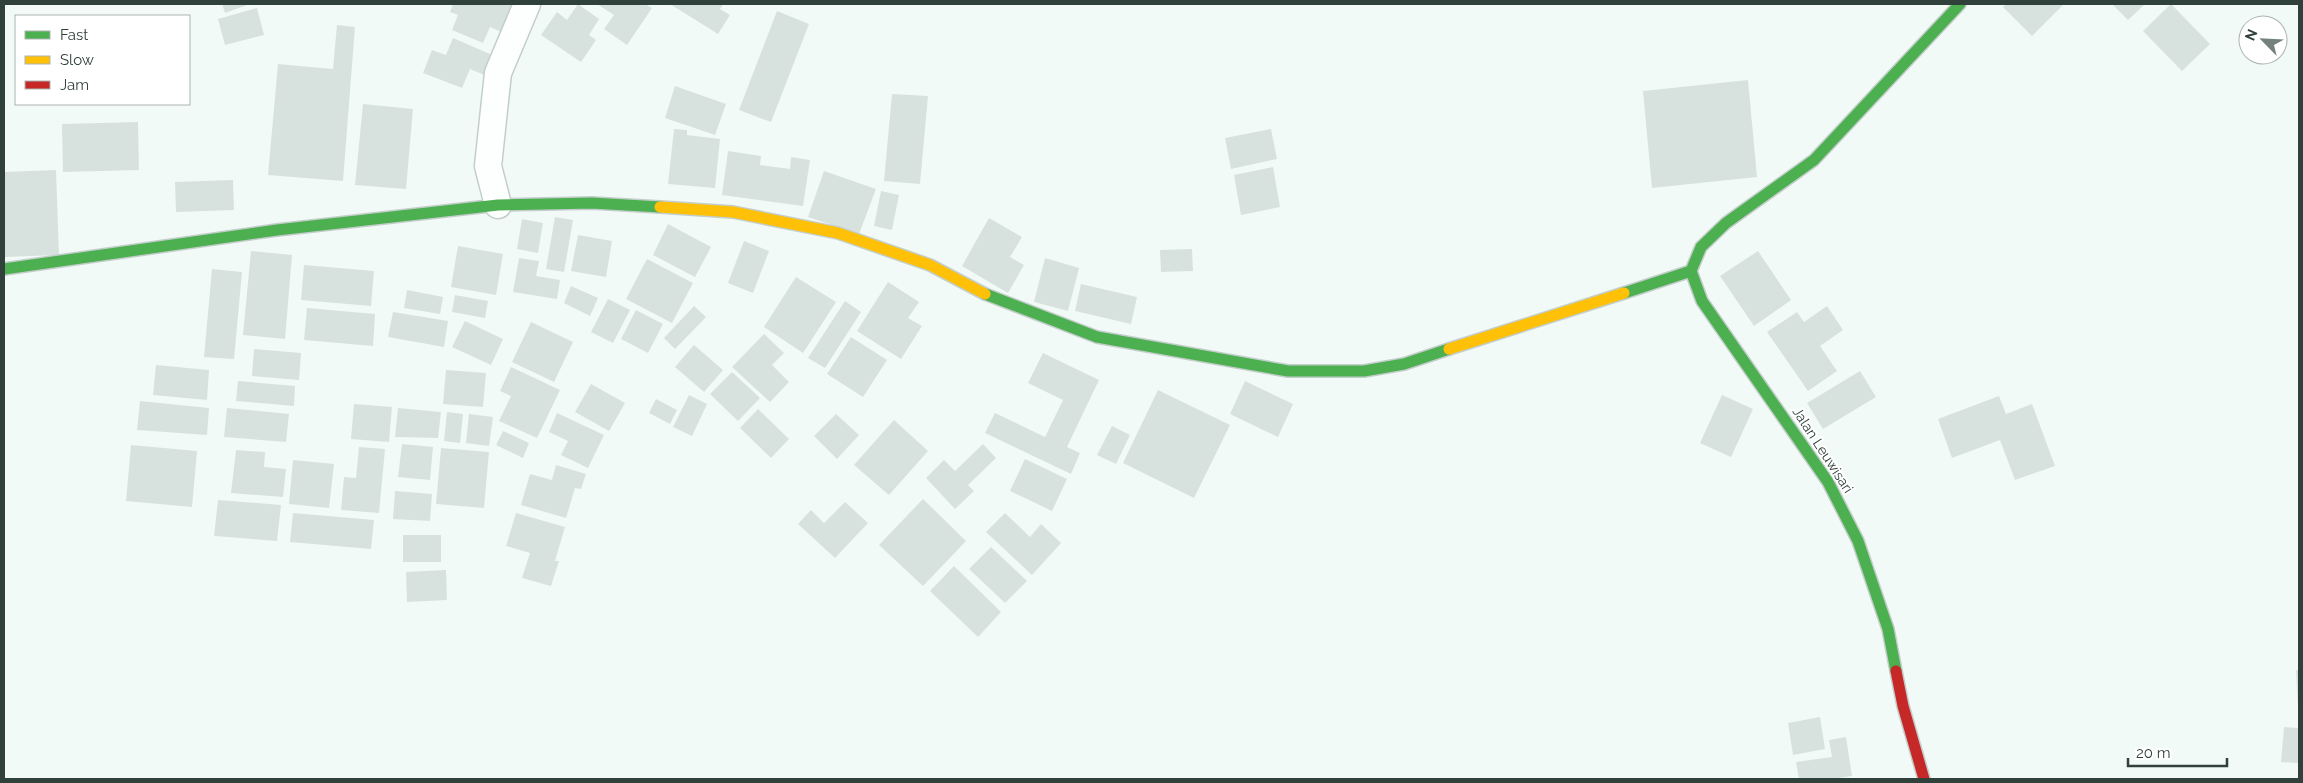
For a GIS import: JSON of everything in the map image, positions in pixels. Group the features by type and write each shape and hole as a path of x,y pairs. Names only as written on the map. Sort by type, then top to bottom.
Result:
{"street":[{"path":"498,205 488,166 498,73 527,4"},
{"path":"4,269 278,230 498,205 592,203 733,212 828,231 930,265 988,296 1097,337 1288,371 1364,371 1404,364 1691,270 1700,247 1726,223 1814,160 1960,4"},
{"name":"Jalan Leuwisari","path":"1691,270 1702,300 1828,482 1858,541 1888,629 1903,706 1924,779"}],"building":[{"path":"222,4 250,4 225,13"},
{"path":"453,4 521,4 508,35 490,27 483,43 452,30 458,15 450,12"},
{"path":"578,4 599,19 589,35 596,40 581,62 541,35 557,12 567,20"},
{"path":"597,4 645,4 652,8 627,45 604,29 614,15"},
{"path":"670,4 723,4 720,9 730,15 718,34"},
{"path":"2006,4 2064,4 2032,36 2003,7"},
{"path":"2112,4 2145,4 2128,20"},
{"path":"2171,4 2210,44 2182,71 2143,31"},
{"path":"257,8 264,35 225,45 218,19"},
{"path":"777,11 809,24 771,122 739,110"},
{"path":"337,25 355,27 343,181 268,175 278,64 333,69"},
{"path":"453,38 497,57 489,77 470,69 462,88 423,73 432,50 446,55"},
{"path":"1748,80 1757,177 1652,188 1643,91"},
{"path":"675,86 726,104 715,135 665,118"},
{"path":"892,94 928,96 920,184 884,181"},
{"path":"363,104 413,109 406,189 355,185"},
{"path":"138,122 139,170 63,172 62,124"},
{"path":"674,129 687,130 687,135 720,139 715,188 668,184"},
{"path":"1271,129 1277,159 1231,169 1225,138"},
{"path":"728,151 761,156 760,165 790,169 791,157 810,160 803,206 722,195"},
{"path":"1273,167 1280,207 1241,215 1234,175"},
{"path":"56,170 59,255 5,257 4,172"},
{"path":"824,171 876,189 859,234 808,217"},
{"path":"233,180 234,210 176,212 175,182"},
{"path":"881,191 899,195 892,230 874,226"},
{"path":"555,217 573,220 564,272 546,269"},
{"path":"989,218 1022,237 1010,257 1024,265 1008,293 962,266"},
{"path":"522,219 543,223 538,253 517,249"},
{"path":"668,224 711,247 695,277 653,255"},
{"path":"578,235 612,241 606,277 571,271"},
{"path":"744,241 769,251 753,293 728,283"},
{"path":"458,246 503,254 496,295 451,287"},
{"path":"1192,249 1193,271 1161,272 1160,250"},
{"path":"251,251 292,255 285,339 243,335"},
{"path":"1758,251 1791,300 1754,326 1720,276"},
{"path":"519,258 539,261 536,276 560,280 557,299 513,292"},
{"path":"1045,258 1079,268 1068,311 1034,302"},
{"path":"647,259 693,283 672,323 626,299"},
{"path":"304,265 374,271 371,306 301,300"},
{"path":"212,269 242,272 234,359 204,357"},
{"path":"796,277 836,302 803,353 764,327"},
{"path":"888,282 919,302 908,318 922,326 901,359 857,331"},
{"path":"1081,284 1137,297 1131,324 1075,311"},
{"path":"571,286 598,298 590,316 564,303"},
{"path":"407,290 443,297 440,314 404,308"},
{"path":"455,295 488,301 485,318 452,312"},
{"path":"608,299 630,310 613,343 591,332"},
{"path":"845,301 861,312 825,368 808,358"},
{"path":"694,306 706,317 675,349 664,338"},
{"path":"1827,306 1843,330 1820,346 1837,371 1808,391 1767,332 1797,312 1804,322"},
{"path":"307,308 375,314 373,346 304,340"},
{"path":"636,310 663,324 648,353 621,339"},
{"path":"393,312 448,321 444,347 388,337"},
{"path":"465,321 503,339 491,365 452,347"},
{"path":"531,322 573,342 554,382 512,362"},
{"path":"764,334 784,353 772,365 789,382 770,402 732,367"},
{"path":"851,337 887,360 863,397 827,374"},
{"path":"694,345 723,370 704,392 675,367"},
{"path":"254,349 301,353 299,380 252,376"},
{"path":"1043,353 1099,380 1067,447 1080,453 1071,474 985,433 995,413 1045,437 1063,400 1028,383"},
{"path":"156,365 209,370 207,400 153,395"},
{"path":"511,367 560,390 537,438 499,421 511,396 500,391"},
{"path":"446,370 486,373 483,407 443,404"},
{"path":"1860,371 1876,397 1823,429 1807,403"},
{"path":"732,372 760,398 738,421 710,394"},
{"path":"238,381 295,386 294,406 236,401"},
{"path":"1245,381 1293,404 1278,437 1230,414"},
{"path":"591,384 625,403 609,431 575,412"},
{"path":"1158,390 1230,425 1194,498 1123,463"},
{"path":"689,395 707,404 692,436 673,427"},
{"path":"1722,395 1753,409 1731,457 1700,443"},
{"path":"1999,396 2006,414 2032,404 2055,466 2015,480 2000,440 1952,458 1938,419"},
{"path":"656,399 677,410 670,424 649,413"},
{"path":"140,401 209,408 207,435 137,430"},
{"path":"354,404 392,407 389,442 351,439"},
{"path":"227,408 289,414 286,442 224,437"},
{"path":"398,408 441,412 438,438 395,437"},
{"path":"758,409 789,439 771,458 740,428"},
{"path":"447,412 463,414 460,443 444,441"},
{"path":"557,413 604,435 588,468 561,455 568,441 549,432"},
{"path":"469,414 493,417 489,446 466,443"},
{"path":"836,414 859,435 837,459 814,436"},
{"path":"894,420 928,451 889,495 854,465"},
{"path":"1112,426 1130,435 1116,464 1097,455"},
{"path":"503,431 529,443 523,458 496,445"},
{"path":"402,444 433,447 430,480 398,477"},
{"path":"983,444 996,458 968,485 974,491 955,509 926,478 944,460 955,471"},
{"path":"131,445 197,451 192,507 126,501"},
{"path":"359,447 385,449 379,513 341,510 344,477 356,478"},
{"path":"441,448 489,452 484,508 436,504"},
{"path":"236,450 265,452 264,467 286,469 283,497 231,493"},
{"path":"1025,459 1067,479 1052,511 1010,491"},
{"path":"293,460 334,464 329,508 289,504"},
{"path":"556,465 586,474 581,489 575,488 566,518 521,505 530,474 552,480"},
{"path":"395,491 432,494 430,521 393,519"},
{"path":"923,499 966,541 923,586 879,545"},
{"path":"218,500 281,505 277,541 214,536"},
{"path":"845,502 868,523 835,558 798,524 811,510 824,523"},
{"path":"293,513 374,520 371,549 290,542"},
{"path":"516,513 565,527 555,561 559,561 551,586 522,578 530,553 506,546"},
{"path":"1005,513 1030,537 1041,524 1061,543 1032,575 986,532"},
{"path":"403,535 441,535 441,562 403,562"},
{"path":"991,547 1027,581 1005,603 969,569"},
{"path":"954,566 1001,612 978,637 930,591"},
{"path":"446,570 447,600 407,602 406,572"},
{"path":"2296,670 2299,670 2299,707 2298,707"},
{"path":"1820,717 1825,749 1793,755 1788,723"},
{"path":"2284,727 2299,728 2299,763 2281,762"},
{"path":"1846,737 1852,776 1832,779 1799,779 1796,762 1832,757 1829,740"}],"traffic: fast":[{"path":"1691,271 1701,247 1726,223 1814,160 1960,4"},
{"path":"4,269 277,230 498,205 592,203 660,207"},
{"path":"1624,293 1691,271"},
{"path":"1691,271 1702,301 1828,482 1858,541 1888,629 1896,671"},
{"path":"985,294 1097,337 1288,371 1364,371 1404,364 1449,349"}],"traffic: slow":[{"path":"660,207 733,212 838,233 930,265 985,294"},
{"path":"1449,349 1624,293"}],"traffic: jam":[{"path":"1896,671 1903,706 1924,779"}]}
